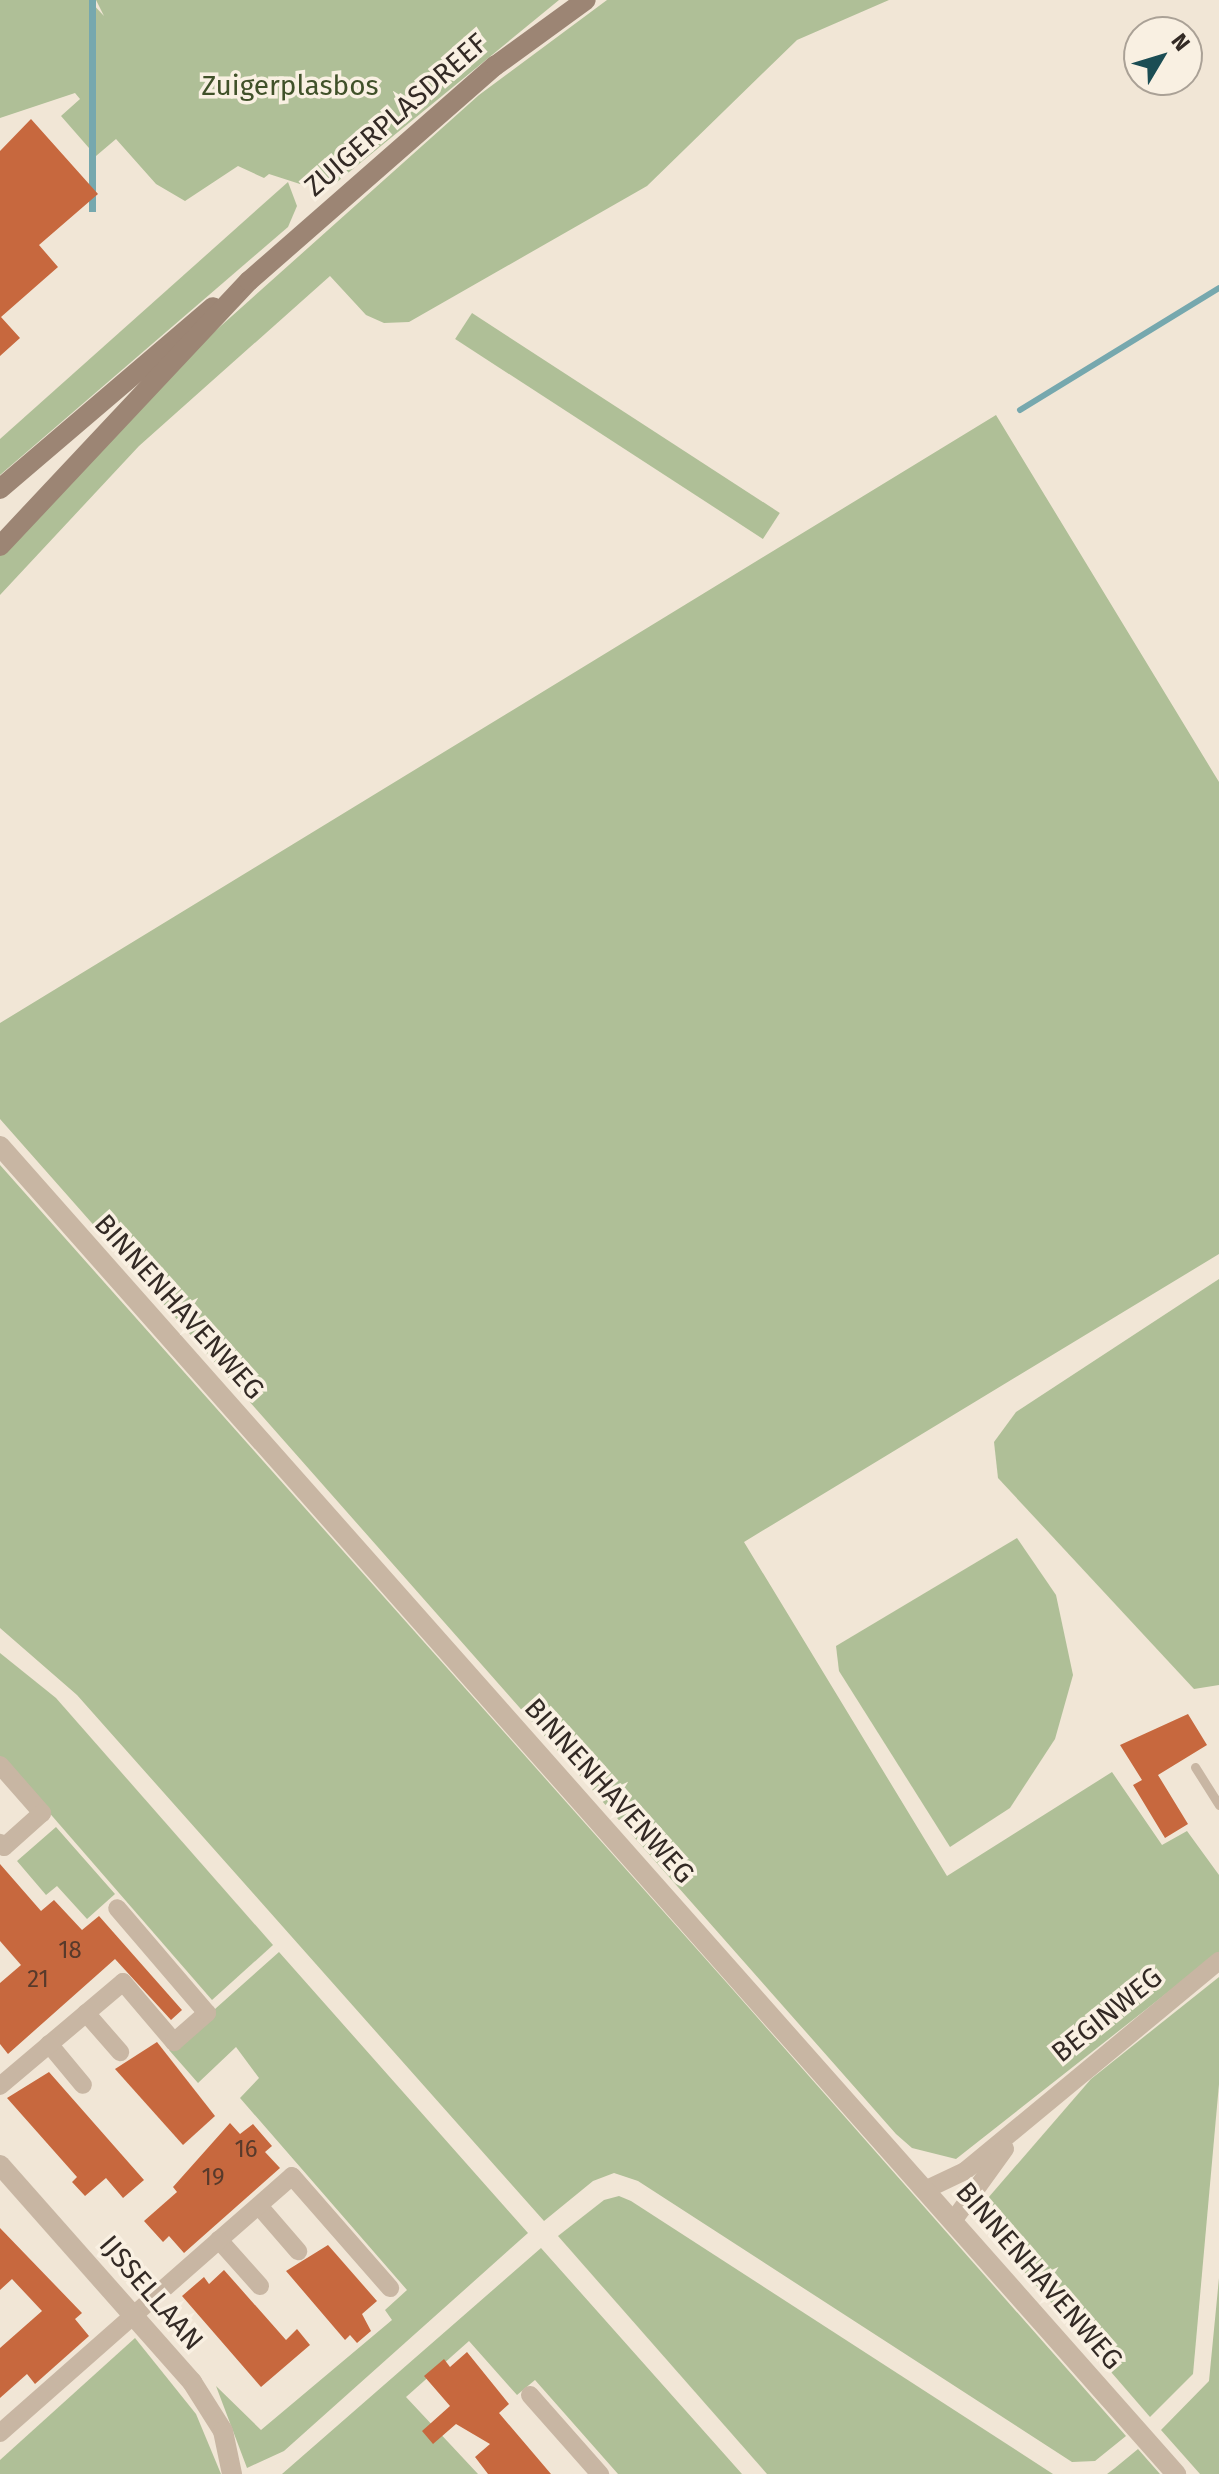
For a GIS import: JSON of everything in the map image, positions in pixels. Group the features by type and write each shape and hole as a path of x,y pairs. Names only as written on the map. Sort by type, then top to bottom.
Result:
{"main road":[{"name":"ZUIGERPLASDREEF","path":"0,546 249,281 495,66 586,0"},
{"name":"ZUIGERPLASDREEF","path":"0,489 190,323 249,281"}],"street":[{"name":"BINNENHAVENWEG","path":"0,1146 1176,2474"},
{"path":"0,1765 42,1813 4,1847 0,1843"},
{"path":"0,2086 123,1982 174,2042 207,2013 117,1908"},
{"name":"BEGINWEG","path":"925,2190 965,2171 1219,1961"},
{"path":"86,2013 120,2052"},
{"path":"49,2044 83,2085"},
{"name":"BEGINWEG","path":"953,2221 1032,2116"},
{"name":"IJSSELLAAN","path":"0,2165 192,2382 223,2431 232,2474"},
{"path":"0,2433 292,2176 390,2288"},
{"path":"259,2206 298,2251"},
{"path":"219,2240 260,2286"},
{"path":"530,2395 600,2474"}],"lane":[{"path":"1195,1767 1219,1805"}],"green space":[{"name":"Zuigerplasbos","path":"0,0 89,0 104,16 96,0 559,0 337,182 314,174 300,184 269,174 264,178 238,166 185,201 156,184 116,139 96,156 61,116 80,99 75,93 0,118"},
{"path":"607,0 889,0 797,40 647,186 409,322 384,323 366,315 330,276 139,446 0,595 0,556 204,341 479,95"},
{"path":"288,182 297,206 288,227 0,475 0,439"},
{"path":"472,313 780,513 763,539 455,339"},
{"path":"996,415 1219,782 1219,1254 744,1542 947,1876 1112,1772 1162,1845 1187,1831 1219,1875 1219,1952 956,2159 912,2148 896,2134 0,1119 0,1023"},
{"path":"0,1165 1126,2436 1095,2461 1072,2462 638,2181 614,2173 593,2181 544,2221 77,1695 0,1628"},
{"path":"1219,1279 1219,1685 1194,1689 998,1478 994,1442 1016,1412"},
{"path":"1017,1538 1056,1595 1073,1675 1055,1739 1010,1808 950,1847 839,1671 836,1646"},
{"path":"0,1653 56,1698 273,1945 212,2000 0,1756"},
{"path":"56,1827 115,1894 87,1919 57,1886 46,1895 17,1861"},
{"path":"279,1952 528,2233 284,2451 247,2468 216,2386 261,2430 392,2320 385,2310 407,2290 240,2098 259,2078 236,2047 198,2083 169,2050"},
{"path":"1219,1977 1219,2084 1193,2374 1150,2417 989,2231 988,2198 1091,2079"},
{"path":"619,2196 1053,2474 767,2474 558,2236 604,2200"},
{"path":"541,2248 742,2474 618,2474 535,2380 517,2395 469,2341 406,2397 478,2474 282,2474"},
{"path":"1219,2278 1219,2474 1200,2474 1161,2430 1209,2381"},
{"path":"135,2338 196,2414 221,2474 0,2474 0,2460"},
{"path":"1138,2449 1160,2474 1107,2474 1115,2468"}],"water":[{"path":"89,0 96,0 96,212 89,212"}],"building":[{"path":"31,119 98,194 39,245 58,267 1,317 20,338 0,356 0,151"},
{"path":"1188,1714 1207,1745 1158,1775 1188,1824 1165,1838 1133,1785 1142,1780 1120,1745"},
{"path":"0,1864 41,1911 54,1900 82,1930 99,1916 182,2010 171,2020 115,1959 8,2054 0,2044 0,1983 21,1965 0,1941"},
{"path":"157,2042 215,2116 183,2145 115,2069"},
{"path":"49,2072 144,2180 123,2198 106,2178 85,2196 72,2182 77,2177 7,2098"},
{"path":"230,2123 240,2134 253,2124 272,2146 265,2152 280,2168 184,2253 169,2236 163,2242 144,2221 177,2192 173,2187"},
{"path":"0,2228 82,2313 75,2319 89,2336 35,2384 27,2374 0,2398 0,2348 42,2311 12,2279 0,2290"},
{"path":"328,2245 377,2301 362,2314 371,2331 357,2343 350,2335 345,2340 286,2271"},
{"path":"224,2270 286,2340 297,2329 310,2345 261,2387 182,2296 204,2277 209,2284"},
{"path":"467,2352 509,2404 499,2413 551,2474 488,2474 475,2457 490,2444 456,2424 433,2444 422,2431 450,2406 424,2376 444,2359 450,2367"}],"waterway":[{"path":"1020,410 1219,288"}]}
